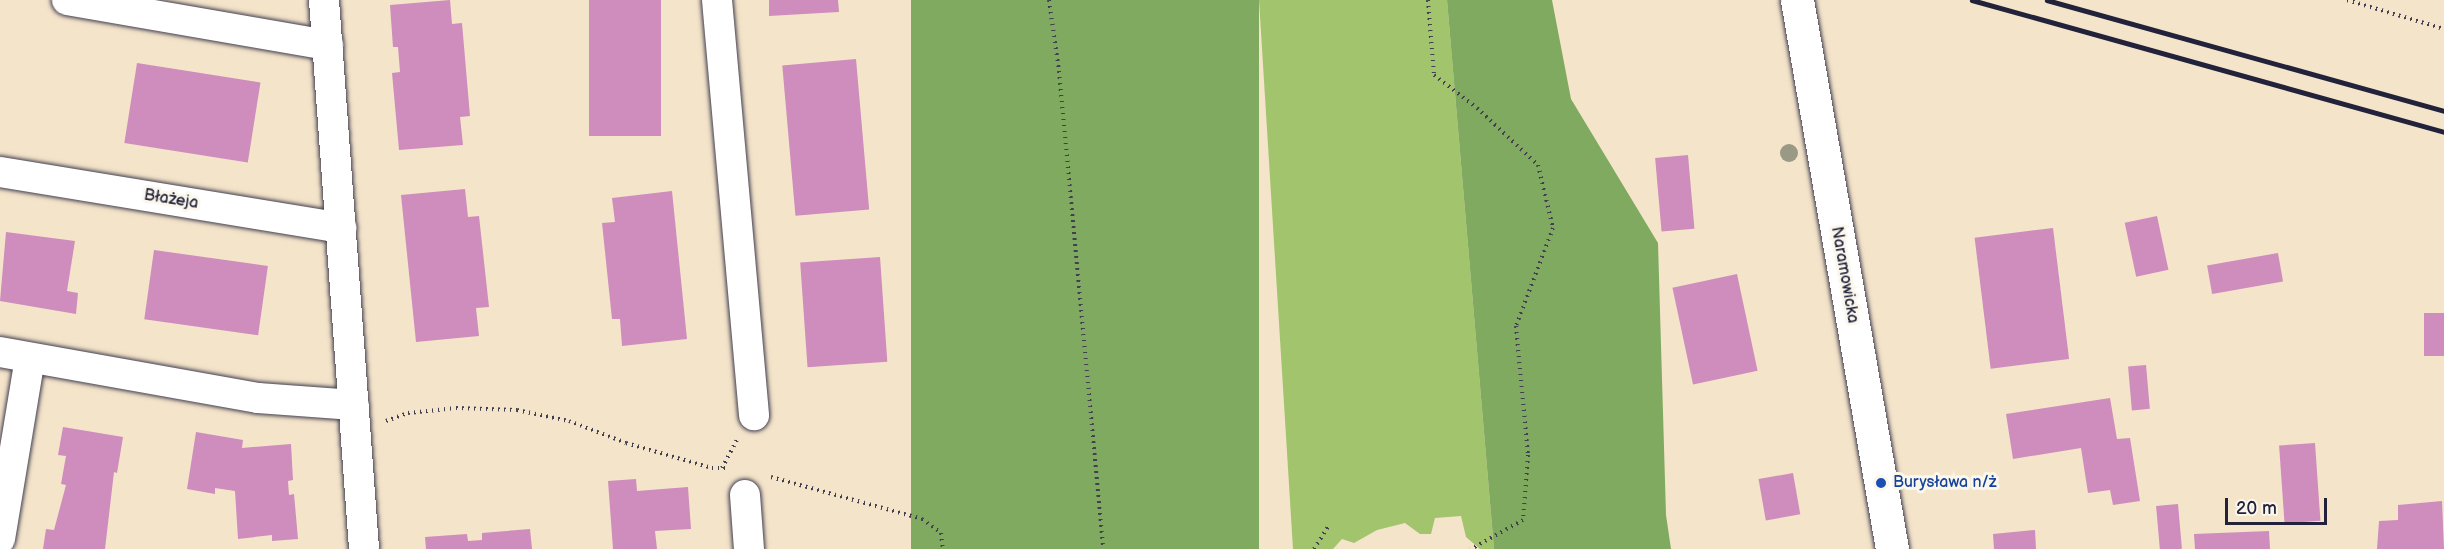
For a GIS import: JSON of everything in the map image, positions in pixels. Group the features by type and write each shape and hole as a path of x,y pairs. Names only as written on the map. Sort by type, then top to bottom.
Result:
{"street":[{"path":"67,0 328,45"},
{"path":"324,0 364,549"},
{"path":"717,0 754,415"},
{"name":"Naramowicka","path":"1797,0 1892,549"},
{"name":"Błażeja","path":"0,172 341,228"},
{"path":"0,352 258,398 354,405"},
{"path":"0,539 30,358"},
{"path":"739,482 749,549"}],"path":[{"path":"1049,0 1059,71 1103,549"},
{"path":"1428,0 1434,75 1476,108 1538,165 1553,228 1516,326 1528,455 1523,520 1472,549"},
{"path":"2347,0 2444,29"},
{"path":"354,405 385,421 408,413 456,408 518,410 568,421 626,443 712,468 722,467 739,482"},
{"path":"739,482 720,475 722,467 754,415"},
{"path":"768,476 922,519 941,533 943,549"},
{"path":"1314,549 1328,527"}],"green space":[{"path":"911,0 1259,0 1259,549 911,549"},
{"path":"1259,0 1447,0 1494,549 1480,549 1466,537 1461,516 1435,518 1431,534 1420,534 1405,523 1377,530 1354,543 1342,539 1333,549 1293,549"},
{"path":"1447,0 1552,0 1571,99 1658,243 1666,515 1671,549 1494,549"}],"building":[{"path":"450,0 452,24 462,23 470,116 460,117 463,145 399,150 392,73 400,72 398,47 393,47 390,5"},
{"path":"589,0 661,0 661,136 589,136"},
{"path":"769,0 838,0 839,12 769,16"},
{"path":"856,59 869,209 795,216 782,65"},
{"path":"137,63 260,83 248,163 124,143"},
{"path":"1688,155 1694,229 1662,232 1655,158"},
{"path":"465,189 468,217 479,216 489,307 476,308 479,336 416,342 401,195"},
{"path":"672,191 687,339 622,346 620,319 612,319 602,223 615,222 612,198"},
{"path":"2157,216 2168,270 2136,277 2125,223"},
{"path":"2053,228 2069,359 1991,369 1975,238"},
{"path":"6,232 75,241 67,291 78,293 76,314 0,301"},
{"path":"154,250 268,266 258,335 144,319"},
{"path":"2278,253 2283,282 2212,294 2207,266"},
{"path":"880,257 887,362 808,367 800,263"},
{"path":"1737,274 1758,371 1693,385 1672,288"},
{"path":"2424,313 2444,313 2444,356 2424,356"},
{"path":"2146,365 2150,409 2132,410 2128,367"},
{"path":"2110,398 2117,439 2130,438 2140,501 2113,505 2110,490 2088,493 2081,448 2013,459 2006,414"},
{"path":"63,427 123,437 117,473 114,472 105,549 43,549 46,529 54,530 66,485 61,484 66,456 58,455"},
{"path":"196,432 243,440 242,448 291,444 293,480 288,481 289,495 294,494 298,539 272,541 272,535 238,539 235,491 215,488 215,494 187,489"},
{"path":"2315,443 2320,521 2285,523 2279,446"},
{"path":"1793,473 1800,514 1766,520 1759,479"},
{"path":"636,479 637,491 688,487 691,529 655,531 657,549 613,549 608,481"},
{"path":"2442,501 2444,549 2377,549 2379,521 2398,520 2398,505"},
{"path":"2178,504 2182,549 2160,549 2156,506"},
{"path":"530,529 532,549 426,549 425,537 467,534 468,541 482,540 482,533"},
{"path":"2035,530 2036,549 1994,549 1993,534"},
{"path":"2269,531 2270,549 2195,549 2194,534"}],"railway":[{"path":"1972,0 2444,132"},
{"path":"2047,0 2444,111"}],"place":[{"name":"Burysława n/ż","path":"1881,483"}]}
